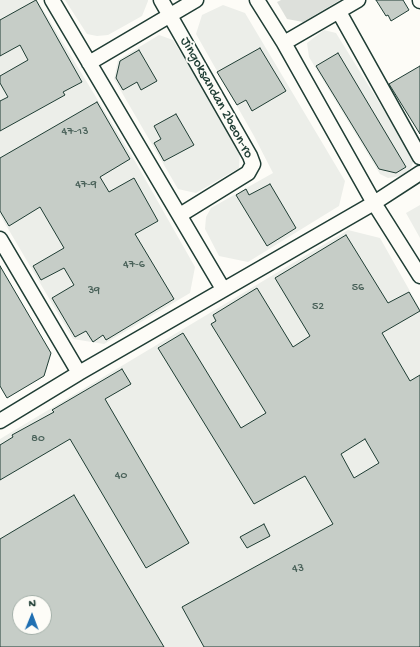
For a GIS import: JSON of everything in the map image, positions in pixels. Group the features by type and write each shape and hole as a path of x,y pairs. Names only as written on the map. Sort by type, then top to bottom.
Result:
{"street":[{"path":"52,0 223,289"},
{"name":"Jingoksandan 2beon-ro","path":"161,0 250,156 253,164 248,173 180,215"},
{"path":"89,63 196,0"},
{"path":"257,0 284,43 374,203 420,276"},
{"path":"284,43 358,0"},
{"path":"339,12 420,157"},
{"path":"0,421 223,289 374,203 420,173"},
{"path":"0,239 79,373"}],"shaded area":[{"path":"0,0 37,0 136,163 195,267 190,293 104,344 73,339 0,215"},
{"path":"65,0 148,1 142,16 108,35 97,36 87,34"},
{"path":"281,0 340,0 303,22 287,19 277,2"},
{"path":"223,5 245,13 345,181 339,206 248,262 219,256 205,229 206,217 211,208 273,173 254,136 196,34 202,15"},
{"path":"324,30 336,33 414,159 411,168 401,176 388,178 380,174 309,57 307,43"},
{"path":"159,35 173,40 240,150 239,168 196,193 178,189 114,79 118,60"},
{"path":"420,205 420,238 406,213"},
{"path":"348,230 380,238 420,309 420,647 0,647 0,439"}],"building":[{"path":"36,0 82,82 63,92 65,95 0,131 0,101 8,97 0,83 0,76 28,60 20,45 0,56 0,20"},
{"path":"376,0 403,0 409,10 391,21"},
{"path":"260,48 286,91 252,111 246,100 237,105 217,72"},
{"path":"139,50 157,81 141,90 137,82 123,90 116,78 120,61"},
{"path":"338,53 406,167 396,173 379,169 316,66"},
{"path":"420,66 420,134 389,84"},
{"path":"97,102 130,159 100,177 109,192 134,178 158,221 135,234 174,299 106,340 103,335 93,342 86,331 75,337 52,298 74,285 64,268 41,280 33,266 64,248 40,207 9,226 0,211 0,158"},
{"path":"176,114 194,145 164,161 154,143 161,139 154,126"},
{"path":"270,184 296,228 267,246 236,195 246,189 249,195"},
{"path":"346,235 388,303 409,292 420,311 382,333 410,381 420,375 420,647 204,647 182,607 333,524 305,476 254,504 158,348 183,333 241,428 266,413 211,324 216,321 213,315 257,288 293,347 310,336 275,278","holes":["365,439 379,463 354,478 341,454"]},
{"path":"0,266 51,353 44,376 7,398 0,386"},
{"path":"122,369 131,384 105,399 189,543 146,568 70,439 0,480 0,445 13,437 12,435 54,412 52,410"},
{"path":"74,495 164,647 0,647 0,539"},
{"path":"264,524 270,536 247,548 240,537"}]}
